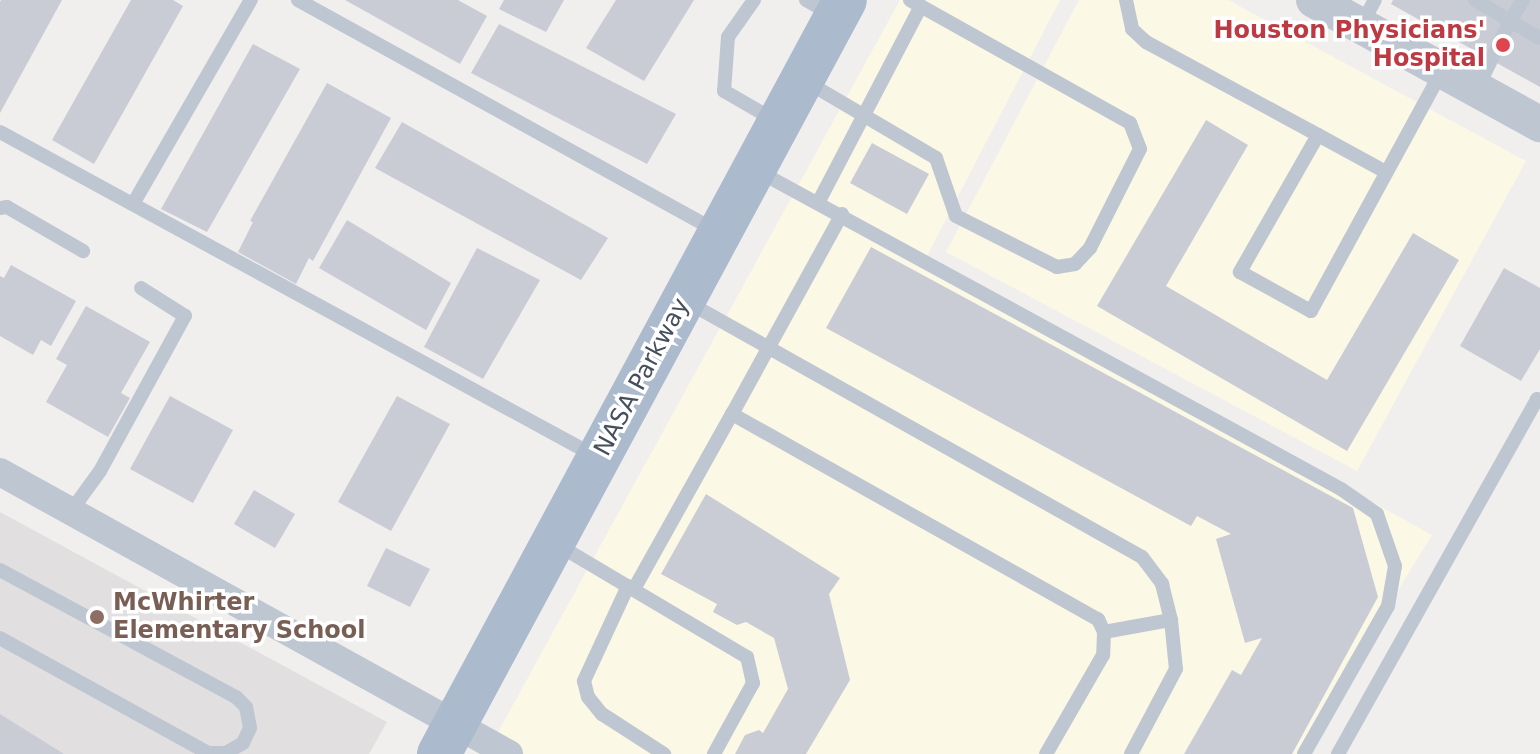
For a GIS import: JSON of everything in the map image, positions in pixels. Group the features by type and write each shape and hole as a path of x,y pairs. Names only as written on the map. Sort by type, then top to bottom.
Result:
{"main road":[{"name":"NASA Parkway","path":"447,739 803,79 829,6"}],"street":[{"path":"1314,0 1368,13 1442,70 1540,124"},
{"path":"0,472 71,511 447,739 509,754"}],"lane":[{"path":"133,204 251,0"},
{"path":"298,0 720,233"},
{"path":"754,0 728,37 724,91 779,123"},
{"path":"1126,0 1132,29 1146,42 1386,172"},
{"path":"1475,0 1540,38"},
{"path":"1477,89 1523,0"},
{"path":"803,79 864,117 936,158 956,216 1057,267 1075,264 1090,248 1140,149 1130,123 916,3 864,117 818,203"},
{"path":"1318,135 1240,272 1311,311 1442,70"},
{"path":"0,132 599,458"},
{"path":"754,169 842,214 1341,489 1377,514 1395,566 1388,606 1304,754"},
{"path":"0,208 7,207 83,251"},
{"path":"664,754 602,714 588,697 584,681 631,588 770,348 842,214"},
{"path":"71,511 100,471 185,316 141,288"},
{"path":"684,300 1142,557 1162,584 1171,620 1176,669 1131,754"},
{"path":"1338,754 1539,398"},
{"path":"732,414 1098,619 1104,632 1103,655 1046,754"},
{"path":"553,542 747,657 753,683 714,754"},
{"path":"0,570 236,697 246,707 250,728 243,743 226,753 208,753 0,638"},
{"path":"1104,632 1171,620"}],"shaded area":[{"path":"900,0 1060,0 927,256 1432,535 1297,754 486,754"},
{"path":"1079,0 1228,0 1526,161 1357,471 946,252"},
{"name":"McWhirter Elementary School","path":"0,512 387,722 369,754 0,754"}],"building":[{"path":"62,0 0,113 0,2"},
{"path":"131,0 173,0 183,6 94,164 52,140"},
{"path":"345,0 458,0 487,16 460,64"},
{"path":"504,0 564,0 546,32 499,9"},
{"path":"616,0 694,0 644,81 586,48"},
{"name":"Houston Physicians' Hospital","path":"1393,0 1540,0 1540,87 1391,4"},
{"path":"499,24 676,114 647,164 471,73"},
{"path":"253,44 300,69 207,232 161,209"},
{"path":"327,83 391,118 313,261 309,258 296,284 238,252 253,222 250,221"},
{"path":"1206,120 1248,145 1166,286 1327,380 1413,233 1459,260 1347,451 1097,306"},
{"path":"402,122 608,238 581,280 375,168"},
{"path":"872,143 929,174 907,214 850,183"},
{"path":"347,220 451,283 426,330 319,268"},
{"path":"871,247 1353,508 1378,597 1292,754 1184,754 1232,670 1241,675 1262,638 1245,643 1216,539 1231,534 1197,516 1191,526 826,328"},
{"path":"477,248 540,280 483,379 424,347"},
{"path":"11,265 76,301 51,346 41,340 33,355 0,336 0,276 4,278"},
{"path":"1504,268 1540,288 1540,349 1521,381 1460,346"},
{"path":"86,306 150,342 121,393 130,398 108,437 46,402 67,365 56,359"},
{"path":"170,396 233,430 193,503 130,469"},
{"path":"397,396 450,424 391,531 338,502"},
{"path":"254,490 295,514 275,548 234,524"},
{"path":"706,494 840,578 829,594 850,680 806,754 735,754 745,735 759,730 763,733 788,689 774,638 746,622 737,625 713,612 717,604 661,574"},
{"path":"386,548 430,569 410,607 367,586"},
{"path":"0,714 64,754 0,754"}],"place":[{"name":"Houston Physicians' Hospital","path":"1503,45"},
{"name":"McWhirter Elementary School","path":"97,617"}]}
